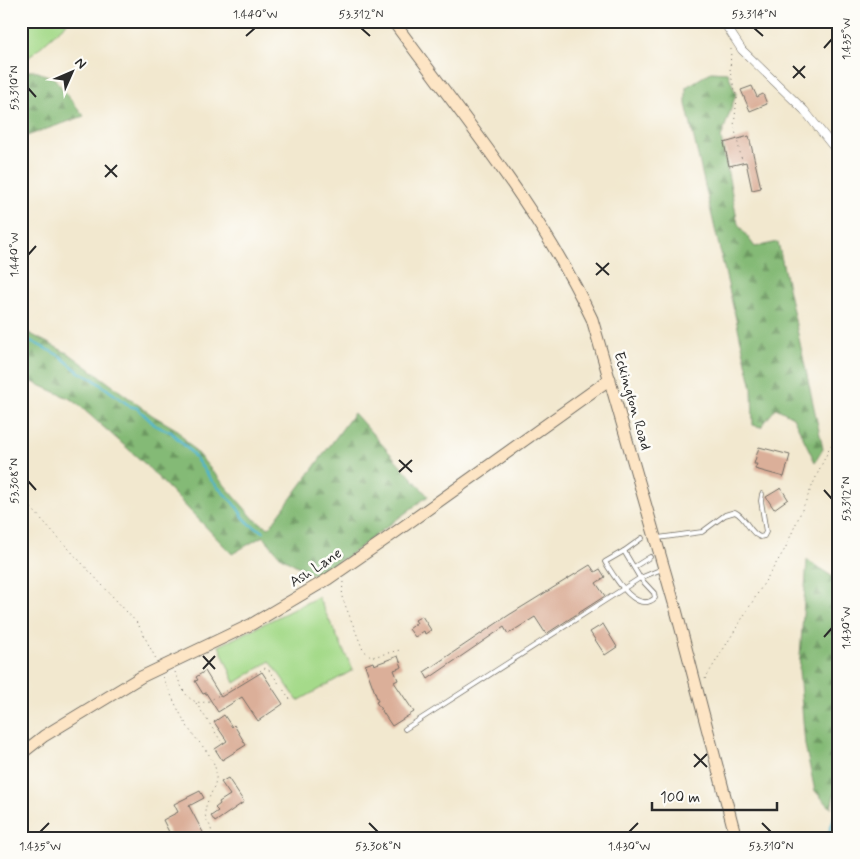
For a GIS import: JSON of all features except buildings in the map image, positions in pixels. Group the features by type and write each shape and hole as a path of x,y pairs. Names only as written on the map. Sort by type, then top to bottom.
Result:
{"main road":[{"name":"Eckington Road","path":"393,21 520,196 575,282 592,319 676,610 736,838"},
{"name":"Ash Lane","path":"21,754 44,736 160,668 274,612 343,568 610,379"}],"street":[{"path":"723,21 742,50 804,110 839,154"}],"lane":[{"path":"656,539 702,532 725,515 735,512 745,519 752,533 760,537 764,536 766,532 761,501 762,494"},
{"path":"624,551 640,578 654,594 656,598 653,600 642,602 636,600 623,589 605,562 642,538"},
{"path":"634,567 650,556"},
{"path":"405,729 640,578 664,568"}],"path":[{"path":"731,35 730,72 737,98 734,126 742,162"},
{"path":"697,693 786,549 820,468 839,429"},
{"path":"21,497 138,624 181,715 214,763 216,773 215,785 205,810 205,816 212,829 210,838"},
{"path":"343,568 342,597 363,650 372,657 400,650"},
{"path":"172,662 186,694 195,702 221,741"},
{"path":"195,702 209,701 265,668 270,670 290,699"}],"green space":[{"path":"21,21 69,21 26,60 21,70"},
{"path":"21,71 35,71 54,78 84,116 21,138"},
{"path":"711,72 728,73 736,94 721,138 738,224 755,247 778,242 823,449 815,462 793,417 776,408 761,427 753,425 752,388 686,104 686,87"},
{"path":"21,329 71,355 152,415 176,429 254,519 269,528 354,413 428,496 348,556 314,575 281,557 263,536 232,554 144,463 73,400 21,377"},
{"path":"807,560 839,581 839,774 831,808 815,791 805,745 799,670"},
{"path":"318,597 353,670 298,701 270,661 235,683 219,646"}],"waterway":[{"path":"21,336 60,356 79,372 93,379 130,406 137,408 156,426 171,432 191,452 212,481 236,506 244,518 251,525 264,532"},
{"path":"826,838 833,820 837,800 835,736 839,713"}]}
